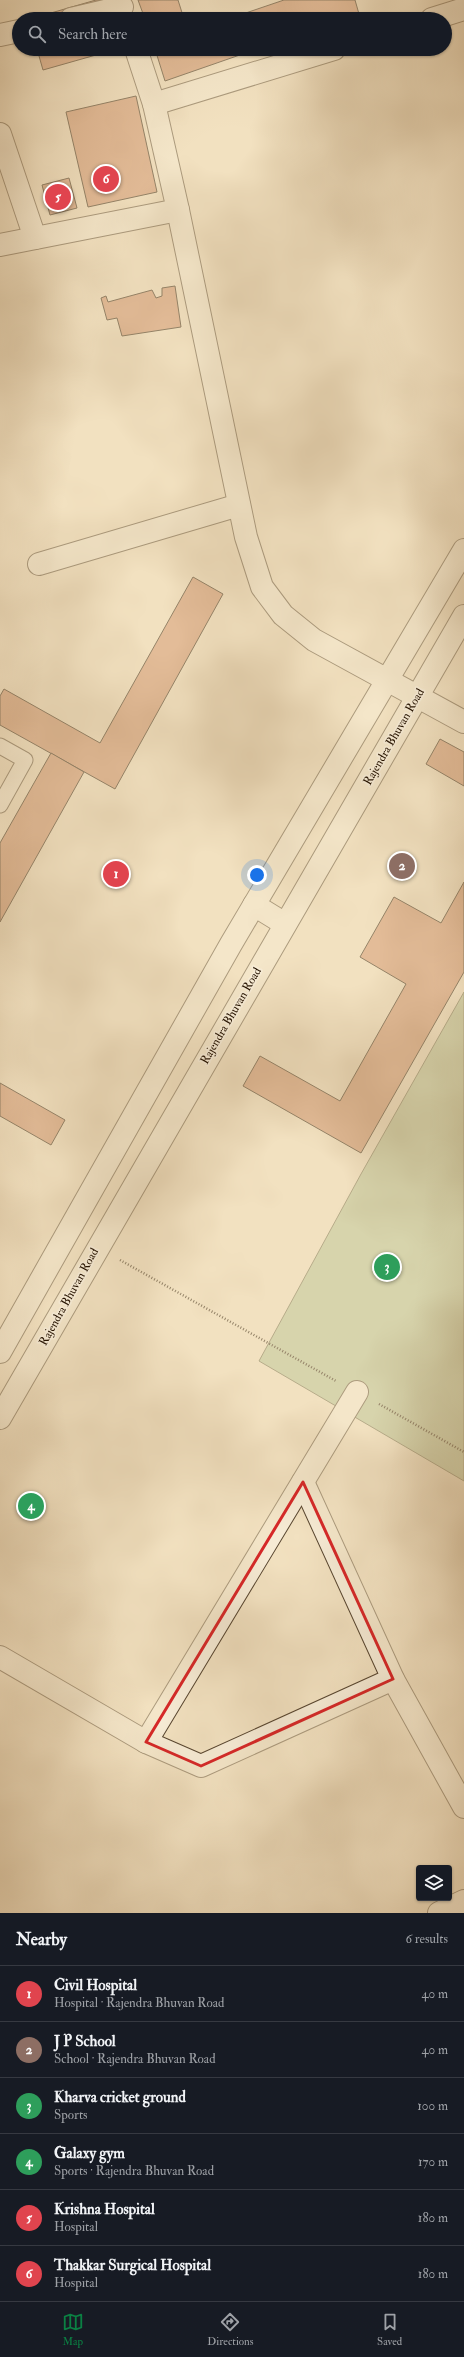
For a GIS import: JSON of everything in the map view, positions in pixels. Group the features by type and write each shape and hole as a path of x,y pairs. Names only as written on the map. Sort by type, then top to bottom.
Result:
{"street":[{"path":"107,12 123,9"},
{"path":"452,13 464,9"},
{"path":"0,35 12,32"},
{"path":"138,56 154,104 178,210 246,537 262,587 283,615 314,640 464,722"},
{"path":"154,104 311,56"},
{"path":"0,134 35,238"},
{"path":"0,245 178,210"},
{"path":"39,564 239,505"},
{"path":"29,1371 0,1353 254,905 464,550"},
{"name":"Rajendra Bhuvan Road","path":"0,1418 7,1392 29,1371 97,1247 464,616"},
{"path":"254,905 285,924"},
{"path":"146,1742 357,1392"},
{"path":"303,1482 393,1679 464,1807"},
{"path":"0,1657 146,1742 201,1766 393,1679"},
{"path":"439,1913 464,1901"}],"lane":[{"path":"0,746 26,760 0,805"}],"path":[{"path":"97,1247 464,1452"}],"highlighted area":[{"path":"303,1482 393,1679 201,1766 146,1742"}],"green space":[{"path":"464,992 464,1481 259,1361 361,1174"}],"building":[{"path":"96,0 103,0 106,12 54,12"},
{"path":"138,0 178,0 182,12 142,12"},
{"path":"284,0 355,0 358,12 249,12"},
{"path":"39,56 92,56 43,70"},
{"path":"157,56 237,56 165,81"},
{"path":"136,96 157,192 88,207 66,112"},
{"path":"69,178 77,208 50,215 42,185"},
{"path":"175,286 181,327 122,336 117,318 107,320 101,298 106,296 108,302 152,290 156,298 162,296 162,288"},
{"path":"193,577 223,594 115,789 0,725 0,696 4,689 100,743"},
{"path":"440,739 464,752 464,786 426,764"},
{"path":"51,753 84,772 0,922 0,843"},
{"path":"464,882 464,972 361,1153 243,1086 260,1056 340,1101 406,984 360,957 394,897 441,923"},
{"path":"0,1083 65,1120 51,1145 0,1116"}],"place":[{"name":"Thakkar Surgical Hospital","path":"106,179"},
{"name":"Krishna Hospital","path":"58,197"},
{"name":"J P School","path":"402,866"},
{"name":"Civil Hospital","path":"116,874"},
{"name":"Kharva cricket ground","path":"387,1267"},
{"name":"Galaxy gym","path":"31,1506"}]}
